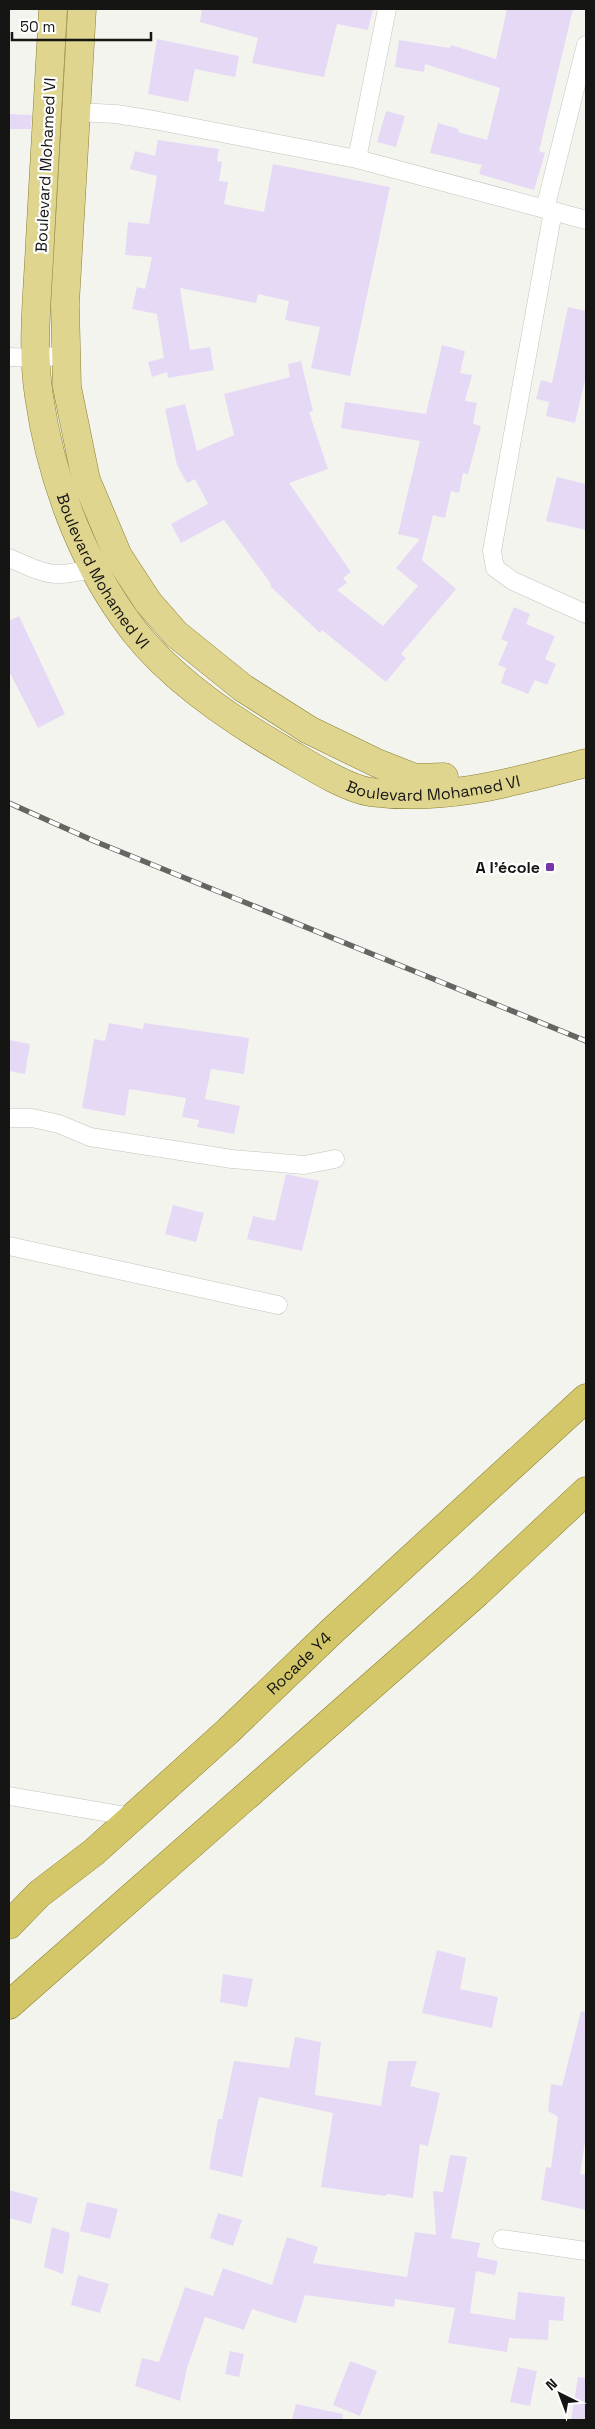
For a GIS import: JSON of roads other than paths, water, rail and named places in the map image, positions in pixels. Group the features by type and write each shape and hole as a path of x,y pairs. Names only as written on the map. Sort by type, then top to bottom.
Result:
{"highway":[{"name":"Rocade Y4","path":"9,1925 40,1894 94,1852 133,1817 586,1398"},
{"path":"9,2005 478,1594 586,1491"}],"main road":[{"name":"Boulevard Mohamed VI","path":"53,9 37,302 36,358 38,395 64,502 95,568 123,618 182,680 220,710 262,738 324,773 366,791 430,795 468,792 586,763"},
{"name":"Boulevard Mohamed VI","path":"82,9 65,304 67,387 86,480 118,556 148,602 176,634 243,688 309,730 377,763 415,778 459,776 498,770 586,745"}],"street":[{"path":"357,159 387,9"},
{"path":"586,45 549,210 493,534 492,551 496,568 513,581 586,614"},
{"path":"77,112 144,118 357,159 586,220"},
{"path":"9,357 36,358 66,355"},
{"path":"9,558 48,575 63,576 95,568"},
{"path":"9,1118 32,1118 60,1124 90,1138 232,1160 304,1165 336,1158"},
{"path":"9,1246 278,1305"},
{"path":"9,1796 133,1817"},
{"path":"502,2239 586,2251"}],"railway":[{"path":"9,803 94,841 586,1041"}],"place":[{"name":"A l'école","path":"550,867"}]}
